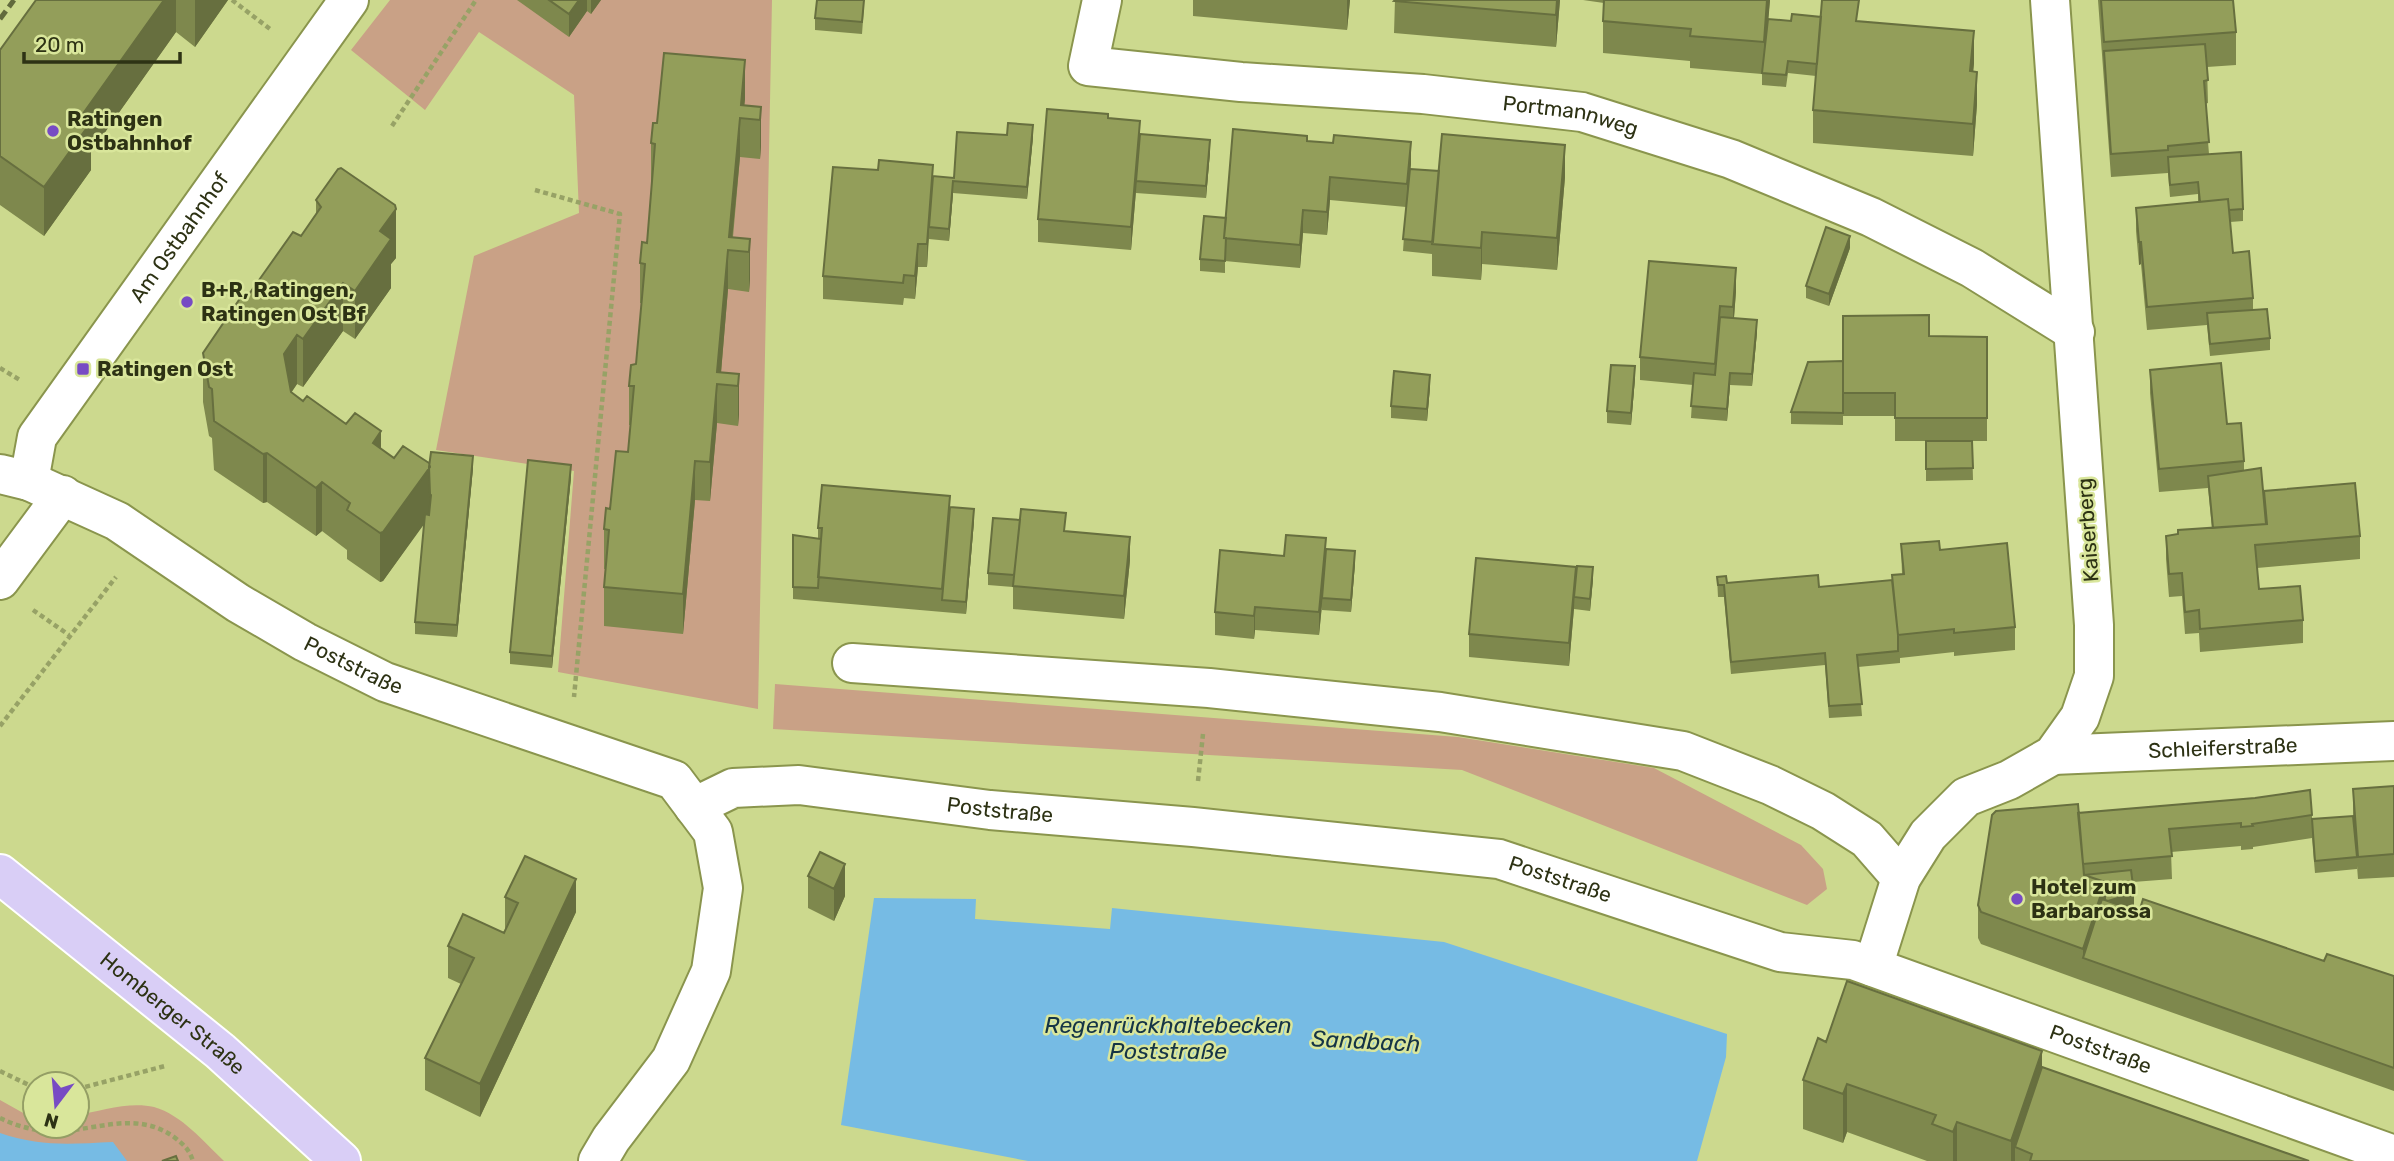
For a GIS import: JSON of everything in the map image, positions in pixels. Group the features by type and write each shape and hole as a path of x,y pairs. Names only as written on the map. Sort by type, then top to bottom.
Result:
{"main road":[{"name":"Homberger Straße","path":"8,880 220,1051 341,1161"}],"street":[{"name":"Am Ostbahnhof","path":"14,478 37,437 349,0"},
{"name":"Portmannweg","path":"1102,0 1088,66 1241,82 1423,94 1582,112 1731,159 1871,217 1972,268 2075,332"},
{"name":"Kaiserberg","path":"1863,963 1901,878 1928,835 1966,797 2009,779 2053,755 2080,717 2094,676 2094,625 2075,332 2050,0"},
{"name":"Poststraße","path":"14,478 64,495 117,522 304,642 385,682 674,780 713,832 723,888 712,971 671,1060 611,1139 598,1161"},
{"path":"0,580 64,495"},
{"path":"852,663 1209,688 1440,712 1683,751 1770,785 1823,811 1867,839 1901,878"},
{"name":"Schleiferstraße","path":"2053,755 2394,741"},
{"name":"Poststraße","path":"694,807 733,788 799,785 990,810 1207,828 1499,859 1780,952 1863,963 2394,1155"}],"path":[{"path":"392,125 475,0"},
{"path":"535,190 620,214 569,744"},
{"path":"0,726 145,540"},
{"path":"91,1085 220,1051"},
{"path":"0,1071 21,1081"},
{"path":"0,1118 28,1128 49,1131 125,1122 146,1123 166,1132 189,1148 194,1161"}],"shaded area":[{"path":"390,0 772,0 758,709 558,672 574,471 436,450 474,256 579,213 574,95 479,32 425,110 351,50"},
{"path":"775,684 1458,737 1654,768 1801,845 1823,869 1827,889 1807,905 1462,770 773,729"},
{"path":"0,1100 21,1112 21,1140 91,1140 91,1112 125,1106 154,1107 174,1116 224,1161 0,1161"}],"water":[{"name":"Regenrückhaltebecken Poststraße","path":"874,898 976,899 975,919 1110,929 1112,908 1444,942 1727,1034 1726,1057 1697,1161 1028,1161 841,1125"},
{"path":"0,1133 42,1143 113,1142 127,1161 0,1161"}],"building":[{"path":"36,0 164,0 82,115 91,122 44,187 0,156 0,50"},
{"path":"549,0 579,0 569,14"},
{"path":"817,0 864,0 862,22 815,18"},
{"path":"1395,0 1557,0 1556,15"},
{"path":"1604,0 1767,0 1764,42 1690,36 1691,29 1603,21"},
{"path":"1822,0 1859,0 1856,21 1974,31 1970,71 1977,72 1973,124 1813,110"},
{"path":"2101,0 2233,0 2236,32 2104,42"},
{"path":"1792,14 1821,17 1817,64 1788,61 1786,75 1762,73 1768,19 1791,21"},
{"path":"2205,44 2208,80 2204,81 2209,142 2168,146 2168,150 2111,154 2104,51"},
{"path":"664,53 745,60 741,105 761,107 760,120 740,118 729,237 750,239 749,252 728,250 717,372 739,374 738,386 717,384 710,462 695,461 683,594 604,587 609,530 604,529 606,508 610,509 616,451 628,452 634,386 629,386 631,365 636,364 645,264 640,263 642,242 647,243 655,144 651,143 653,123 657,123"},
{"path":"1047,109 1108,114 1108,118 1140,121 1131,227 1038,219"},
{"path":"1008,123 1033,125 1027,187 953,181 949,229 929,227 933,176 954,178 957,132 1007,135"},
{"path":"1233,129 1307,136 1307,141 1333,143 1334,135 1411,142 1407,184 1330,177 1327,212 1303,210 1300,245 1224,238"},
{"path":"1140,134 1210,140 1206,186 1136,181"},
{"path":"1442,134 1565,145 1557,238 1482,232 1481,248 1432,244"},
{"path":"2241,152 2243,209 2229,210 2228,199 2200,202 2198,182 2170,185 2168,157"},
{"path":"879,160 933,165 927,244 918,244 915,276 904,275 903,283 823,276 833,167 878,170"},
{"path":"341,168 395,205 396,209 380,231 391,239 355,291 343,283 303,339 297,335 284,354 291,392 303,401 307,396 346,424 355,413 381,431 373,443 394,458 403,446 429,463 430,467 380,533 347,510 350,503 322,482 316,488 267,453 263,454 214,421 212,389 209,387 203,353 241,297 247,297 293,232 301,236 321,207 316,200"},
{"path":"1410,169 1439,171 1433,242 1403,239"},
{"path":"2228,199 2233,253 2249,251 2253,298 2147,307 2136,208"},
{"path":"1204,216 1226,218 1225,261 1200,259"},
{"path":"1826,227 1850,236 1829,294 1806,286"},
{"path":"1649,261 1736,268 1733,307 1720,306 1715,364 1640,357"},
{"path":"2267,309 2270,338 2210,344 2207,313"},
{"path":"1929,315 1929,336 1987,337 1987,418 1895,418 1895,393 1843,393 1843,316"},
{"path":"1720,317 1757,320 1752,374 1730,373 1727,409 1691,406 1694,373 1715,375"},
{"path":"1843,361 1843,413 1791,412 1808,362"},
{"path":"2221,363 2227,424 2241,423 2244,461 2159,469 2150,370"},
{"path":"1611,365 1635,366 1631,413 1607,411"},
{"path":"1394,371 1430,375 1427,409 1391,406"},
{"path":"1926,441 1972,441 1973,468 1926,469"},
{"path":"431,452 473,456 457,625 415,622 425,514 429,515 431,495"},
{"path":"528,460 571,465 552,656 510,652"},
{"path":"2261,468 2266,524 2213,528 2208,476"},
{"path":"2355,483 2360,536 2255,545 2259,589 2300,586 2303,620 2200,629 2199,610 2185,612 2182,573 2169,574 2166,536 2178,534 2178,530 2267,524 2264,491"},
{"path":"822,485 950,496 942,589 818,577 822,528 818,528"},
{"path":"950,507 974,509 966,602 942,600"},
{"path":"1021,509 1066,513 1064,531 1130,537 1124,596 1013,586"},
{"path":"993,518 1020,520 1014,575 988,573"},
{"path":"793,535 821,539 818,588 793,587"},
{"path":"1286,535 1326,538 1319,612 1255,607 1254,616 1215,612 1220,550 1284,556"},
{"path":"1939,541 1940,550 2007,543 2015,627 1954,633 1954,629 1898,635 1892,575 1904,574 1901,544"},
{"path":"1326,549 1355,551 1351,600 1322,598"},
{"path":"1476,558 1576,567 1569,643 1469,634"},
{"path":"1577,566 1593,567 1590,599 1574,597"},
{"path":"1818,575 1819,587 1892,580 1898,651 1857,655 1862,704 1829,706 1825,653 1731,662 1724,585 1718,585 1717,577 1726,576 1727,583"},
{"path":"2394,786 2394,854 2358,857 2353,789"},
{"path":"2310,790 2312,815 2252,824 2253,826 2241,827 2241,823 2169,829 2172,856 2083,864 2078,813 2255,798"},
{"path":"2078,804 2084,875 2105,882 2083,949 1981,912 1978,905 1992,815 1996,811"},
{"path":"2353,816 2357,857 2315,861 2312,819"},
{"path":"820,852 845,864 834,889 808,876"},
{"path":"525,856 576,879 480,1084 425,1058 474,958 448,946 463,914 504,933 518,903 505,897"},
{"path":"2131,870 2134,893 2108,901 2105,900 2105,882 2084,875"},
{"path":"2102,899 2139,912 2143,899 2324,961 2327,954 2394,976 2394,1068 2083,958"},
{"path":"1847,981 2042,1051 2011,1141 1957,1122 1953,1132 1932,1124 1936,1115 1847,1084 1843,1094 1803,1080 1818,1038 1826,1042"},
{"path":"2042,1067 2309,1161 2030,1161 2032,1154 2015,1147"},
{"path":"176,1156 178,1161 162,1161"}],"railway":[{"path":"0,19 14,0"}],"place":[{"name":"Ratingen Ostbahnhof","path":"53,131"},
{"name":"B+R, Ratingen, Ratingen Ost Bf","path":"187,302"},
{"name":"Ratingen Ost","path":"83,369"},
{"name":"Hotel zum Barbarossa","path":"2017,899"}],"water label":[{"name":"Sandbach","path":"1366,1041"}]}
